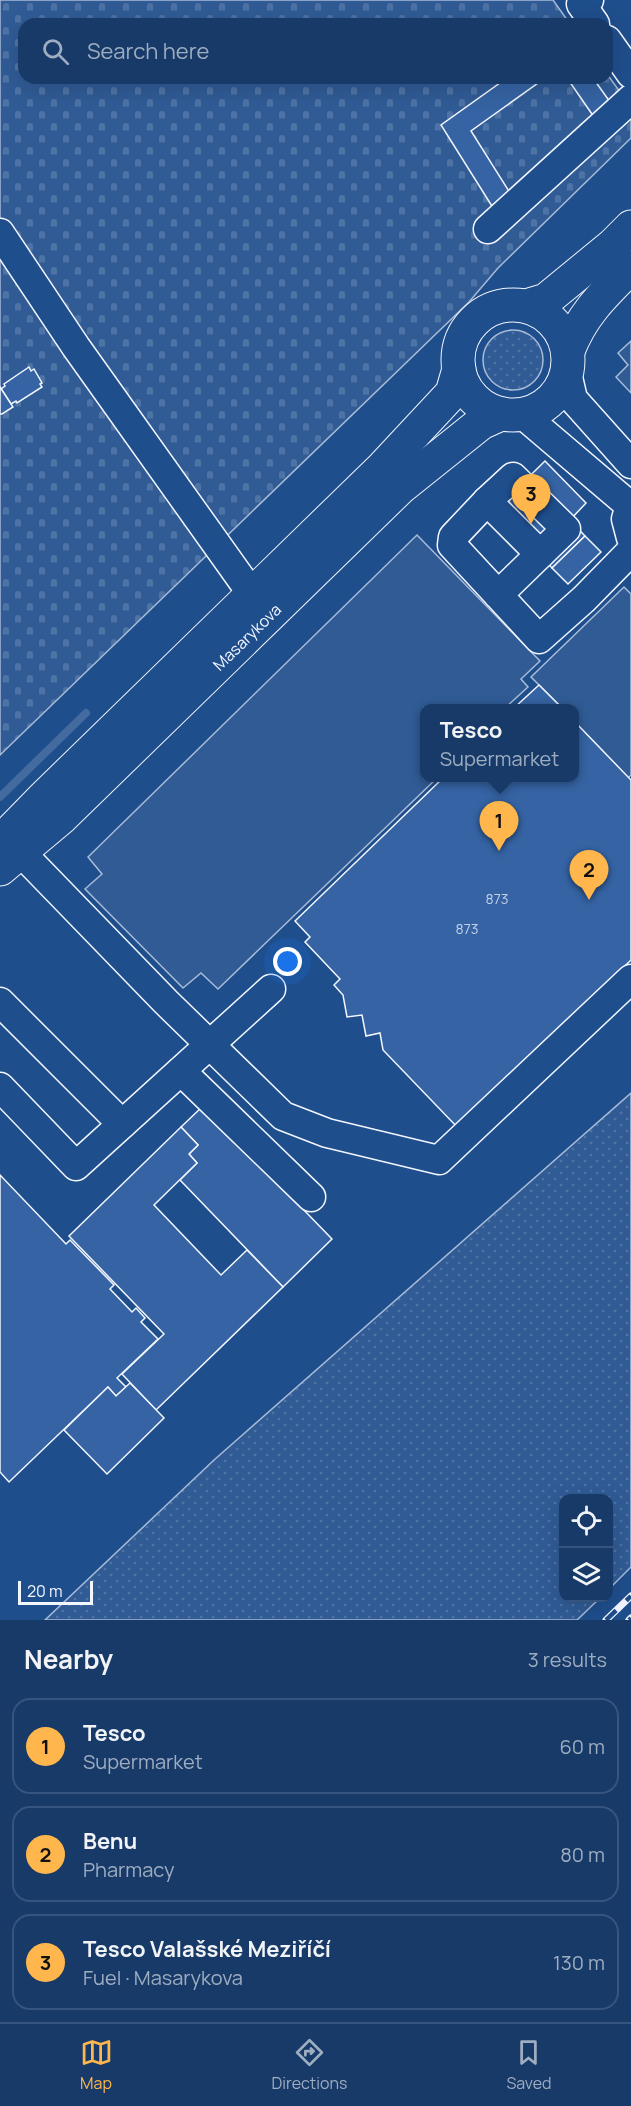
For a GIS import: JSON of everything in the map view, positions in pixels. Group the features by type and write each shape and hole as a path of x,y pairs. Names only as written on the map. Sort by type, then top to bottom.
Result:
{"main road":[{"name":"Masarykova","path":"6,850 252,594 383,466 452,393 459,369 458,358 463,337 476,320 484,313 504,305 526,306 546,300 631,228"},
{"name":"Masarykova","path":"6,850 62,818 401,487 481,423 542,407 551,400 563,383 575,331 592,306 631,267"},
{"path":"526,306 553,322 565,340 567,362"},
{"path":"459,369 466,389 473,398 490,410 511,414"}],"lane":[{"path":"613,48 631,74"},
{"path":"489,229 631,99"},
{"path":"0,233 76,347 252,594"},
{"path":"567,362 573,399 631,464"},
{"path":"511,414 630,503 626,519 631,538"},
{"path":"498,595 540,554 487,501 453,537 452,545 498,595 539,639 584,599 631,552"},
{"path":"6,850 283,1116 327,1133 439,1160 631,979"},
{"path":"0,1087 76,1166 271,989"},
{"path":"0,1002 122,1124"},
{"path":"181,1071 311,1197"}],"green space":[{"path":"0,0 553,0 566,18 18,18 18,84 613,82 631,107 631,138 498,268 469,302 0,755"},
{"path":"507,330 519,330 530,335 538,343 543,360 541,372 530,385 519,390 507,390 496,385 488,377 483,366 483,354 488,343 496,335"},
{"path":"631,1093 631,1567 613,1585 613,1494 559,1494 559,1602 596,1602 577,1620 45,1620 214,1460"}],"shaded area":[{"path":"631,341 631,393 616,377 628,365 618,353"},
{"path":"417,535 540,661 521,679 528,687 509,704 420,704 420,782 433,782 218,989 201,973 183,988 85,889 102,874 88,857"},
{"path":"624,587 631,594 631,775 628,778 579,726 579,704 558,704 531,677"}],"building":[{"path":"499,84 537,84 471,131 512,196 495,211 441,125"},
{"path":"571,84 597,84 610,102 594,117"},
{"path":"29,367 31,371 34,369 42,387 17,403 16,401 11,404 1,389 5,386 4,384"},
{"path":"0,387 13,407 2,414 0,414"},
{"path":"545,461 586,503 570,520 585,536 552,568 537,552 527,562 486,519"},
{"path":"585,536 601,552 568,584 552,568"},
{"path":"539,685 558,704 518,704"},
{"path":"579,726 631,780 631,960 458,1128 383,1050 380,1033 366,1036 362,1015 347,1017 343,995 334,985 340,979 305,942 310,937 295,921 439,782 579,782"},
{"path":"203,1106 332,1239 283,1287 180,1180 197,1163 189,1154 198,1145 181,1127"},
{"path":"181,1127 198,1145 189,1154 197,1163 154,1205 221,1275 247,1250 283,1287 156,1410 122,1374 164,1334 69,1236"},
{"path":"0,1175 66,1244 70,1240 114,1285 110,1289 132,1312 136,1308 145,1318 141,1322 158,1339 117,1378 126,1387 116,1396 108,1387 9,1482 0,1472"},
{"path":"130,1383 164,1418 107,1474 64,1430 108,1387 116,1396"}],"waterway":[{"path":"0,797 86,713"}],"railway":[{"path":"606,1620 631,1596"}],"place":[{"name":"Tesco Valašské Meziříčí","path":"531,524"},
{"name":"Tesco","path":"499,851"},
{"name":"Benu","path":"589,900"}]}
